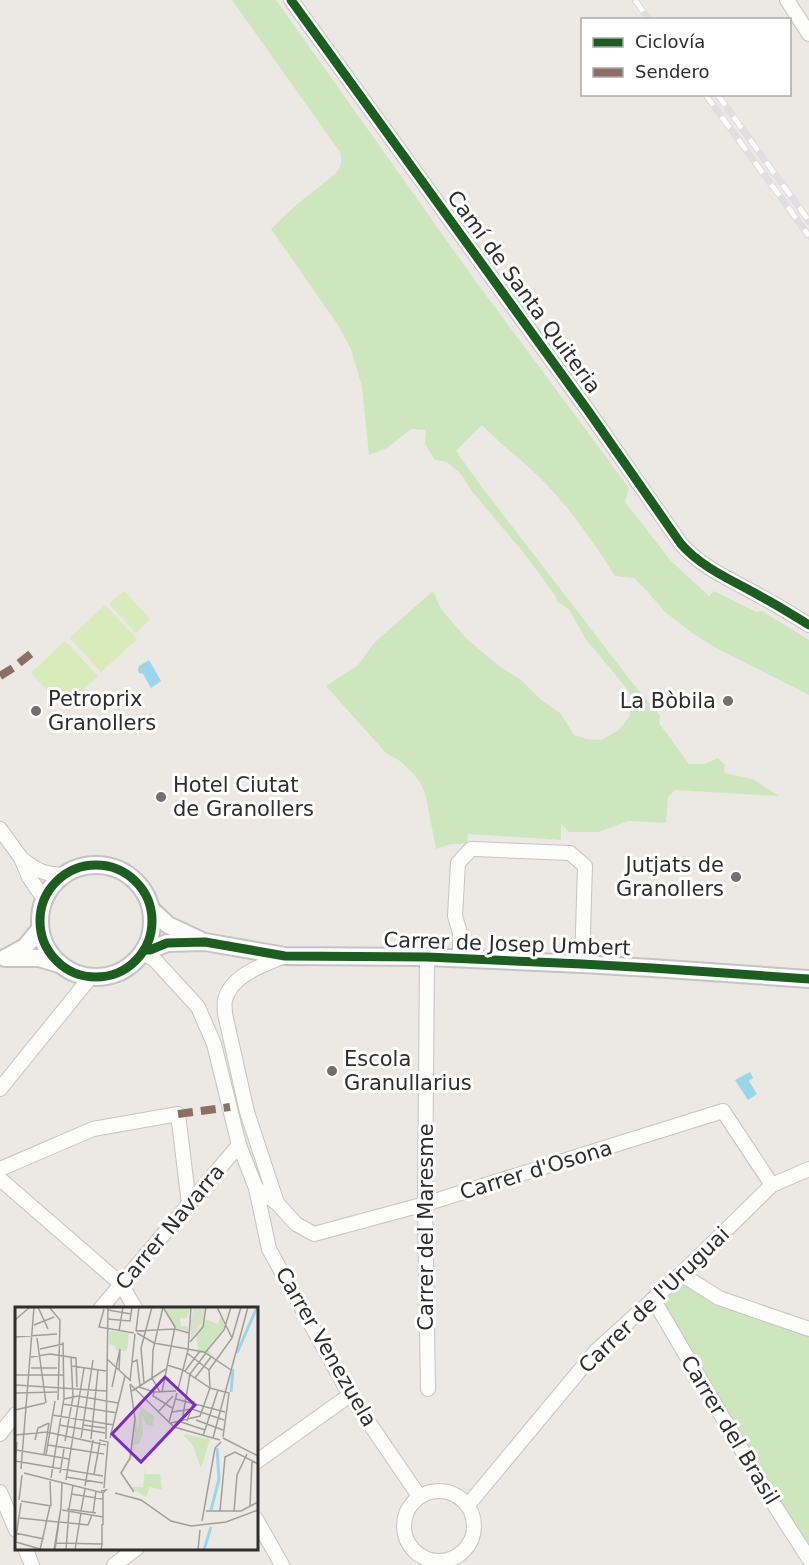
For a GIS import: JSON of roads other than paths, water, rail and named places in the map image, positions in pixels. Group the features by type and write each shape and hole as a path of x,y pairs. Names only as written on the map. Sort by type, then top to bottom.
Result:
{"street":[{"name":"Camí de Santa Quiteria","path":"291,0 589,412 681,544 707,566 809,625"},
{"path":"787,0 809,34"},
{"path":"0,829 21,858 29,877 44,899"},
{"name":"Carrer de Josep Umbert","path":"460,959 460,933 455,916 458,863 471,849 476,849 570,853 585,866 582,964"},
{"path":"21,858 36,870 48,874 65,875"},
{"path":"3,959 39,958 59,964 89,979 114,974 130,965 143,951 150,936 152,916 146,897 134,880 117,869 98,865 83,867 65,875 53,885 44,899 40,915 40,929 45,946 59,964"},
{"path":"151,909 168,925 205,942"},
{"path":"3,959 25,947 40,929"},
{"path":"143,951 167,943 205,942"},
{"name":"Carrer de Josep Umbert","path":"205,942 285,956 427,957 582,964 809,980"},
{"name":"Carrer Venezuela","path":"143,951 154,959 198,1007 214,1044 239,1145 256,1188 269,1249 350,1395 419,1496"},
{"name":"Carrer de Josep Umbert","path":"277,1203 247,1112 225,1014 225,999 244,975 285,956"},
{"name":"Carrer del Maresme","path":"427,957 425,1204 428,1389"},
{"path":"0,1089 89,979"},
{"name":"Carrer d'Osona","path":"277,1203 296,1224 314,1234 425,1204 723,1112 772,1185"},
{"path":"0,1169 93,1129 178,1114 189,1204"},
{"name":"Carrer Navarra","path":"102,1307 239,1145"},
{"name":"Carrer de l'Uruguai","path":"468,1505 597,1351 681,1274 772,1185 809,1168"},
{"path":"0,1179 121,1284 134,1307"},
{"path":"256,1188 277,1203"},
{"path":"681,1274 719,1298 809,1329"},
{"name":"Carrer del Brasil","path":"653,1299 773,1503 809,1559"},
{"path":"258,1461 350,1395"},
{"path":"0,1434 15,1415"},
{"path":"442,1490 455,1494 468,1505 474,1519 474,1530 461,1560 418,1561 404,1533 404,1520 408,1509 419,1496 431,1491 442,1490"},
{"path":"0,1492 15,1528"},
{"path":"258,1523 282,1565"},
{"path":"26,1550 32,1565"},
{"path":"114,1565 134,1550"}],"water":[{"path":"149,660 161,681 151,688 138,670 139,666"},
{"path":"750,1072 753,1078 749,1081 757,1094 748,1100 735,1080"}],"railway":[{"path":"635,0 648,18"},
{"path":"706,96 809,236"},
{"path":"718,96 809,221"}],"place":[{"name":"La Bòbila","path":"728,701"},
{"name":"Petroprix Granollers","path":"36,711"},
{"name":"Hotel Ciutat de Granollers","path":"161,797"},
{"name":"Jutjats de Granollers","path":"736,877"},
{"name":"Escola Granullarius","path":"332,1071"}]}
